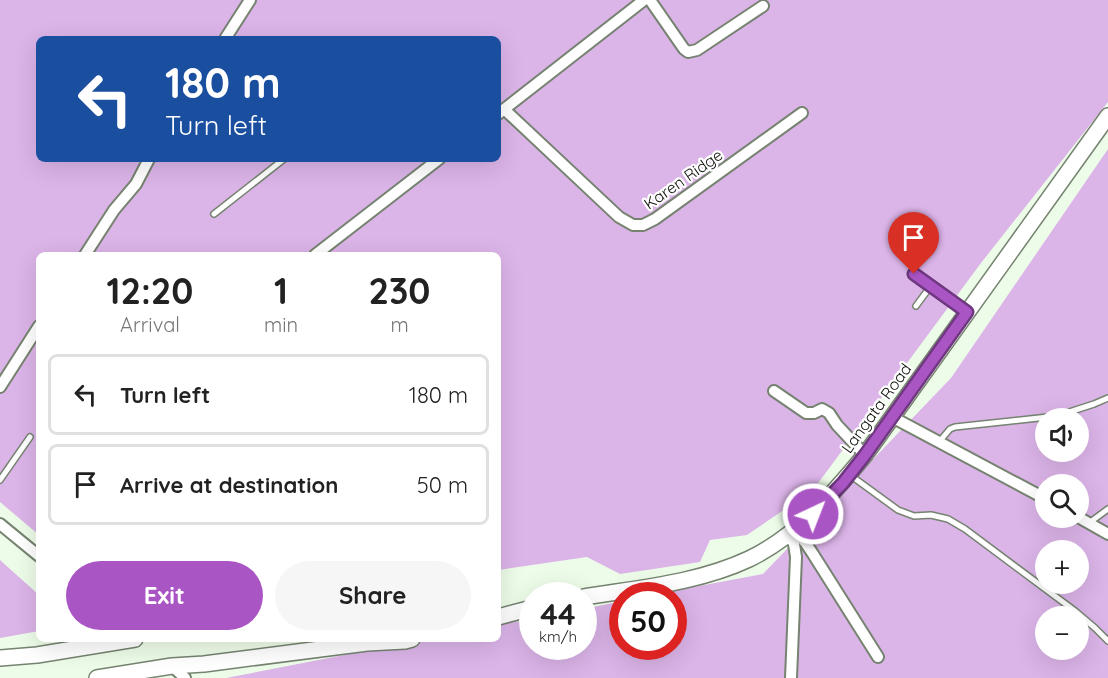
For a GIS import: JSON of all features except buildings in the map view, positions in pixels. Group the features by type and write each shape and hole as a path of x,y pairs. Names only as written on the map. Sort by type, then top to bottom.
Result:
{"main road":[{"name":"Langata Road","path":"597,595 677,582 715,572 751,558 770,547 813,514 865,455 1108,116"},
{"path":"501,604 519,605"},
{"path":"501,615 519,609"},
{"path":"0,658 37,655 108,642"},
{"path":"97,678 171,666 204,664 362,642"}],"street":[{"path":"227,36 250,0"},
{"name":"Karen Ridge","path":"644,0 501,112 620,217 633,225 644,225 655,219 802,113"},
{"path":"650,0 688,52 697,50 764,6"},
{"path":"87,252 114,210 136,184 147,162"},
{"path":"319,252 436,162"},
{"path":"0,387 36,331"},
{"path":"774,391 806,413 814,413 822,409 829,412 865,455"},
{"path":"892,417 1035,493"},
{"path":"1089,523 1108,534"},
{"path":"0,524 36,554"},
{"path":"791,532 805,542 878,657"},
{"path":"791,532 796,557 791,678"},
{"path":"171,666 185,678"}],"lane":[{"path":"214,214 280,162"},
{"path":"914,274 967,312"},
{"path":"916,306 930,287"},
{"path":"939,442 950,429 955,427 1057,416 1108,398"},
{"path":"0,480 30,437"},
{"path":"849,474 898,510 914,516 931,515 948,519 965,529 1075,611 1108,642"},
{"path":"1089,523 1108,509"}],"shaded area":[{"path":"0,0 1108,0 1108,102 981,263 813,490 747,535 710,540 700,562 620,574 587,557 501,570 501,252 36,252 36,532 0,502"},
{"path":"1108,149 1108,678 226,678 412,642 501,642 501,624 519,621 519,660 597,660 597,606 609,604 609,660 687,660 687,588 763,574 951,378"},
{"path":"0,560 36,592 36,632 0,638"}],"route":[{"path":"813,514 843,483 865,455 967,312 914,274"}]}
